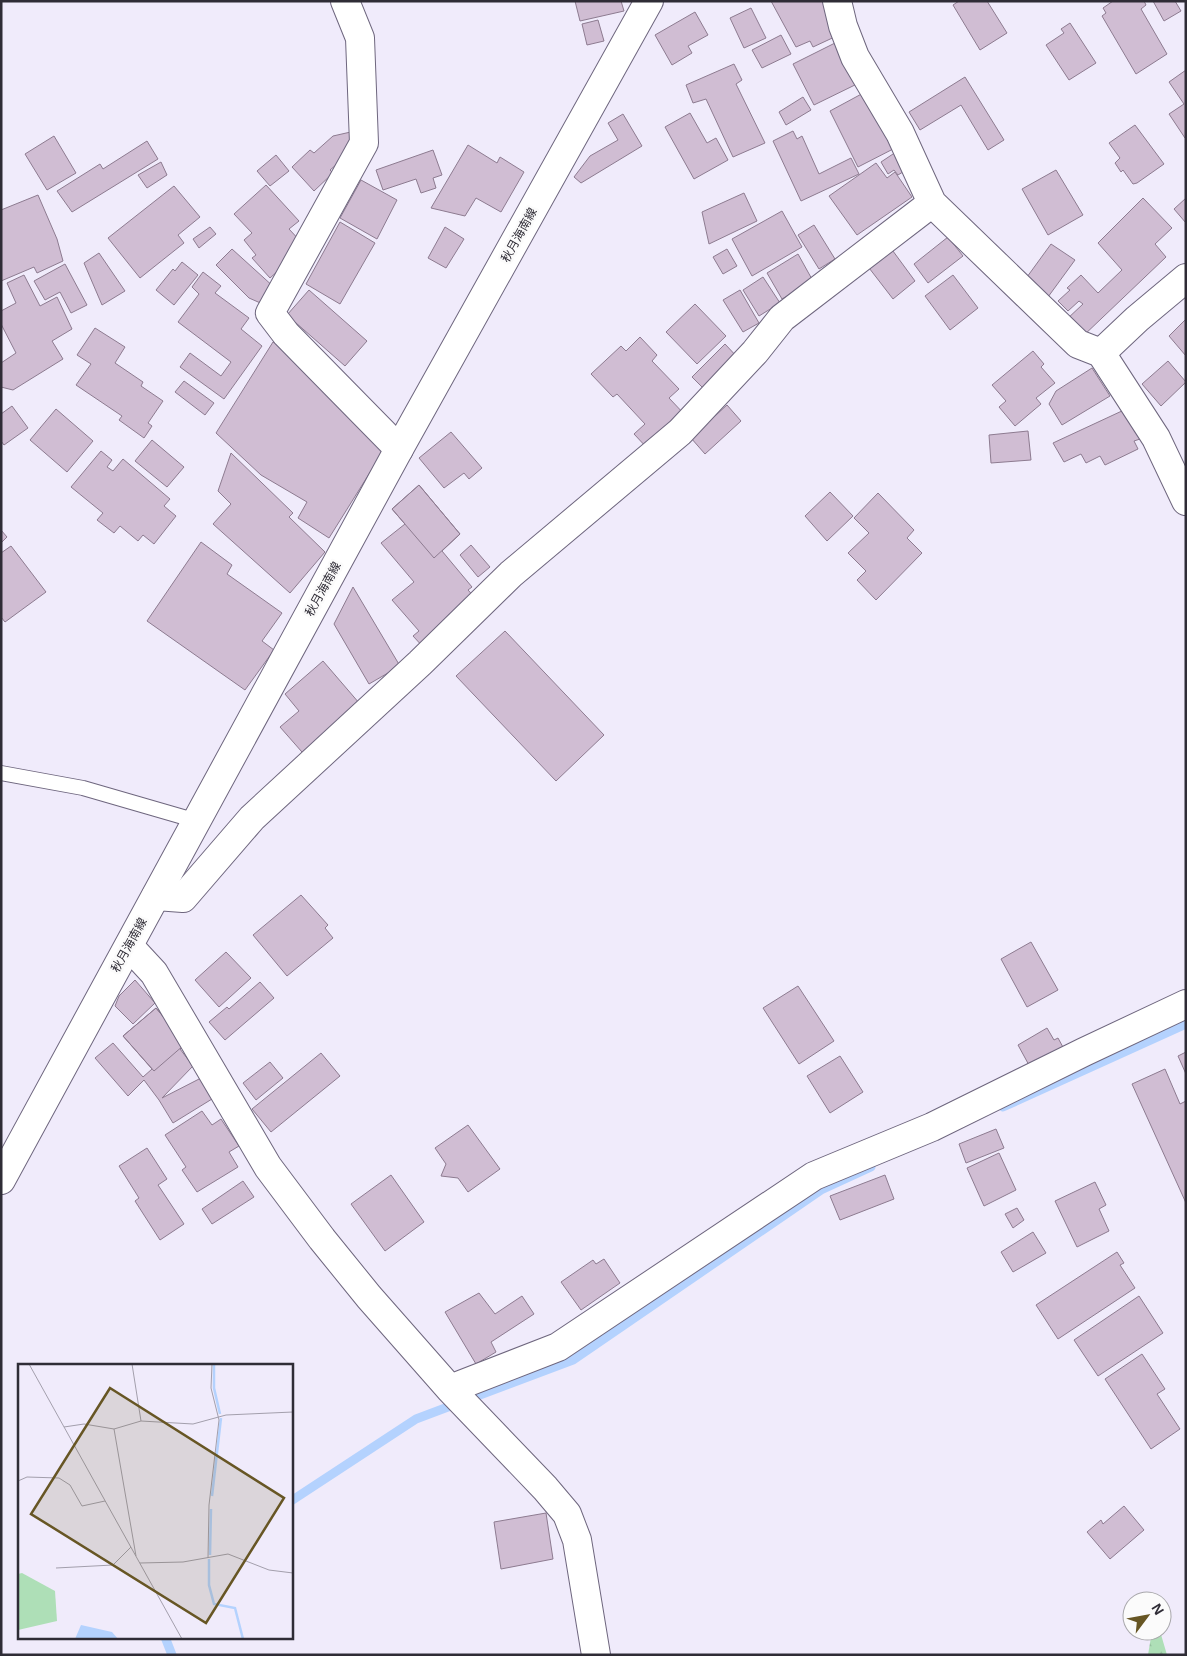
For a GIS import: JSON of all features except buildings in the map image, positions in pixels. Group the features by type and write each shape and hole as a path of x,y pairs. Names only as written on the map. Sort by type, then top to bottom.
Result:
{"street":[{"path":"345,1 360,38 364,143 270,313 286,334 399,449"},
{"name":"秋月海南線","path":"1,1180 399,449 649,1"},
{"path":"837,1 842,26 855,57 900,133 932,202 1078,344 1101,353 1156,438 1186,501"},
{"path":"156,896 183,898 252,818 420,663 511,574 680,432 755,352 782,318 932,202"},
{"path":"1101,353 1137,319 1186,278"},
{"path":"129,946 154,973 268,1167 322,1239 363,1290 450,1388 545,1488 567,1514 577,1540 596,1655"},
{"path":"450,1388 558,1347 814,1176 932,1128 1075,1056 1186,1004"}],"lane":[{"path":"1,773 83,788 197,821"}],"green space":[{"path":"1150,1641 1163,1641 1167,1655 1148,1655"}],"waterway":[{"path":"1003,1107 1186,1024"},
{"path":"292,1500 416,1419 573,1360 821,1190 871,1167"},
{"path":"165,1638 172,1655"}]}
